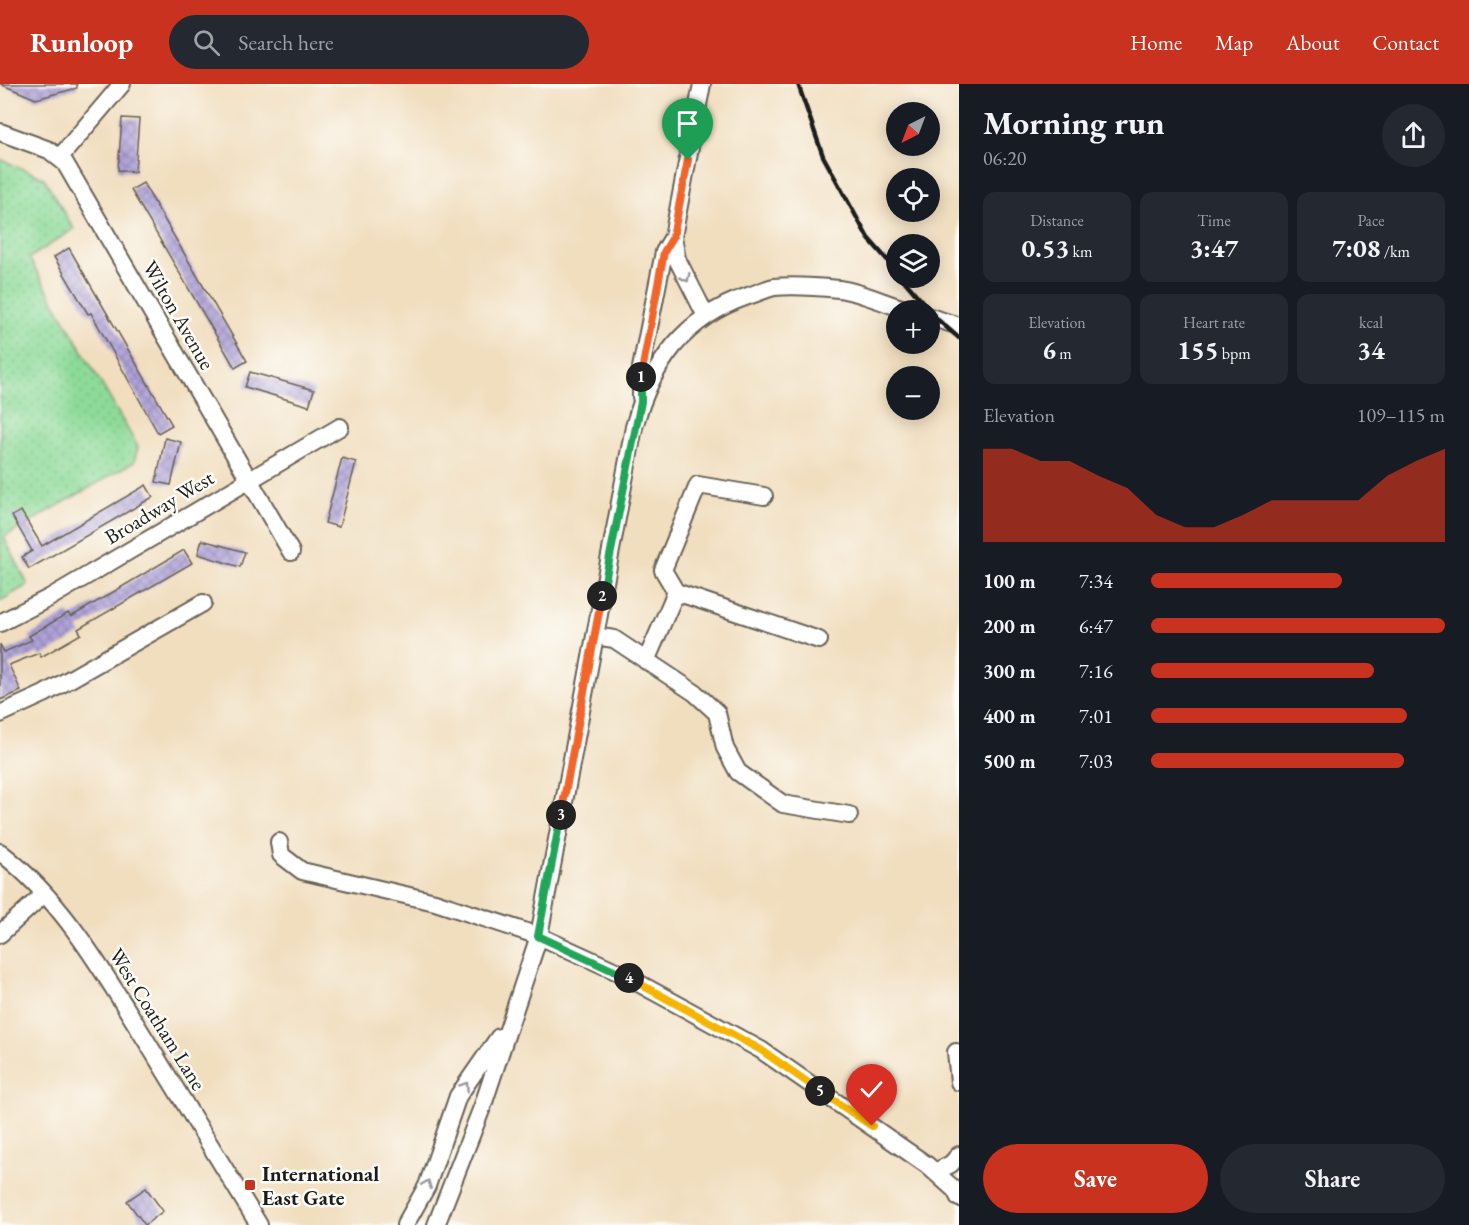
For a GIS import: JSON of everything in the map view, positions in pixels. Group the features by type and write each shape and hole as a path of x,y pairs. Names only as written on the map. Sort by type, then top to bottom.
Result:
{"street":[{"path":"0,132 49,150 60,158 122,84"},
{"path":"436,1225 483,1105 538,936 641,402 644,356 664,252 673,237 702,84"},
{"name":"Wilton Avenue","path":"60,158 291,552"},
{"path":"673,237 677,259 706,315"},
{"path":"641,402 656,369 675,342 706,315 734,301 774,287 840,289 886,303"},
{"path":"940,320 959,326"},
{"name":"Broadway West","path":"0,623 49,598 340,427"},
{"path":"764,496 698,485 663,570 676,592 819,640"},
{"path":"646,661 676,592"},
{"path":"0,714 44,694 203,603"},
{"path":"595,636 614,639 695,693 717,712 725,748 738,772 783,804 849,815"},
{"path":"279,842 281,855 302,871 435,902 538,936 618,972 761,1050 935,1172 955,1190 959,1198"},
{"name":"West Coatham Lane","path":"0,852 44,894 71,926 105,974 259,1225"},
{"path":"0,934 44,894"},
{"path":"405,1225 427,1186 458,1096 510,1022"},
{"path":"956,1052 959,1082"},
{"path":"935,1172 951,1164 959,1155"}],"green space":[{"path":"0,159 44,178 74,229 29,258 138,447 134,462 4,537 28,585 0,601"}],"building":[{"path":"0,84 77,84 77,88 36,99"},
{"path":"122,118 139,119 135,172 118,170"},
{"path":"143,183 247,361 235,368 131,190"},
{"path":"69,248 172,425 158,433 91,313 88,314 54,257"},
{"path":"250,372 314,390 309,406 245,387"},
{"path":"165,438 181,442 171,485 156,482"},
{"path":"342,458 356,462 339,527 325,523"},
{"path":"146,485 153,497 29,569 22,557 32,551 12,516 21,511 42,546"},
{"path":"202,540 245,552 240,567 198,554"},
{"path":"184,550 192,563 78,629 81,634 41,657 39,653 9,665 21,691 0,700 0,644 4,652 32,640 29,636 68,613 71,617"},
{"path":"146,1188 163,1211 145,1225 127,1201"}],"railway":[{"path":"798,84 823,156 868,238 886,258"},
{"path":"911,288 938,320 959,338"}],"place":[{"name":"International East Gate","path":"250,1185"}],"route":[{"path":"688,160 673,237 664,252 641,368 641,402 634,427 538,936 618,972 761,1050 872,1126"}]}
